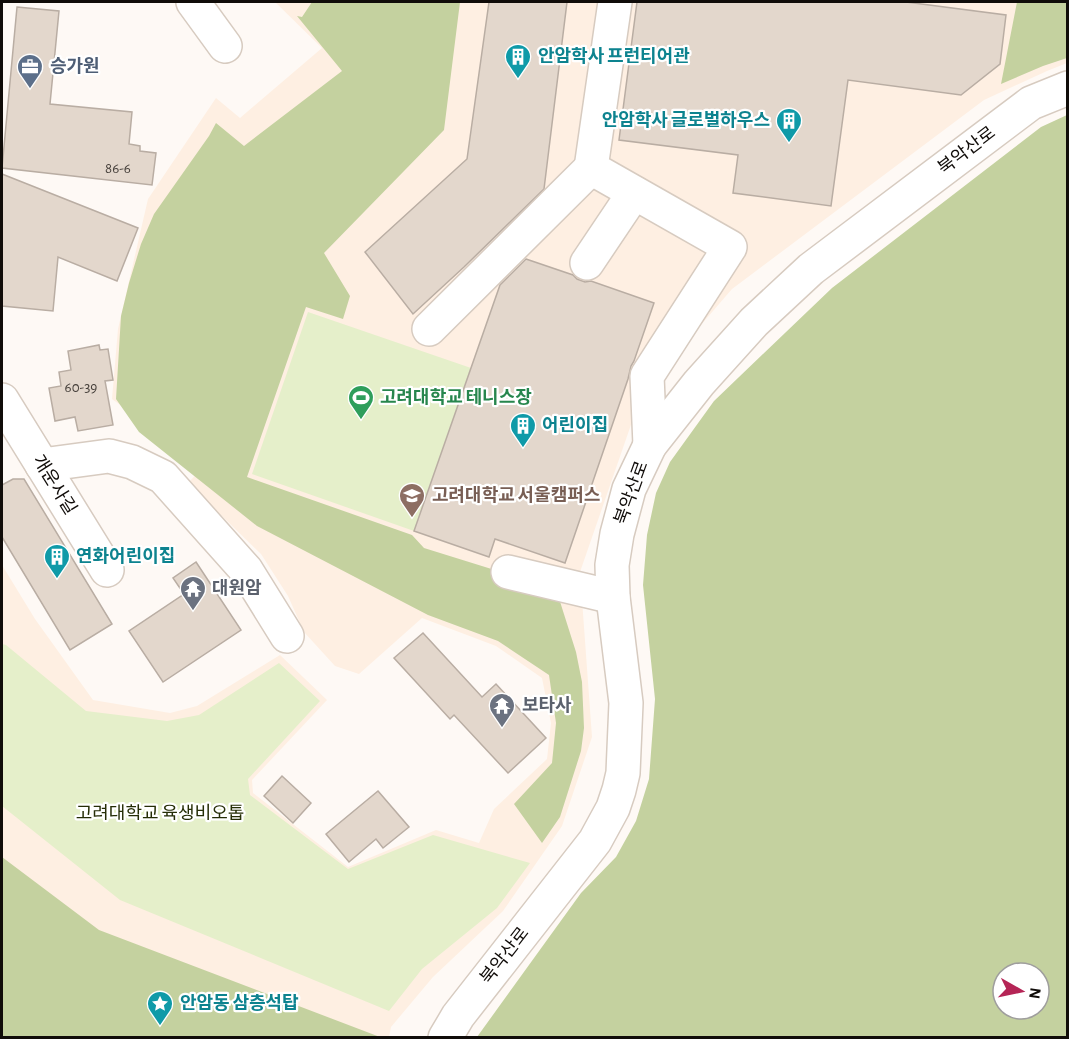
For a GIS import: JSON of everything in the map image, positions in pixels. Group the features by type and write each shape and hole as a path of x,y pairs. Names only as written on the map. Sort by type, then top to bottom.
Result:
{"street":[{"path":"193,2 225,46"},
{"path":"429,329 591,168 615,2"},
{"name":"북악산로","path":"445,1038 458,1016 595,841 613,808 623,773 626,703 613,597 612,565 617,534 629,489 650,445 699,382 754,322 811,269 1031,103 1068,88"},
{"path":"591,168 634,193 743,247 647,376 650,445"},
{"path":"587,263 634,193"},
{"name":"개운사길","path":"2,400 107,570"},
{"path":"42,465 109,456 132,462 163,477 246,570 287,636"},
{"path":"508,572 613,597"}],"shaded area":[{"name":"고려대학교 서울캠퍼스","path":"275,2 1067,2 1067,63 984,100 732,289 642,393 580,572 592,737 562,826 503,911 433,977 391,1027 389,1037 2,1037 2,565 35,619 93,700 170,713 197,706 280,655 327,700 252,780 253,793 348,867 436,830 479,843 494,809 547,759 551,723 542,678 496,646 422,618 359,674 335,666 304,632 288,596 261,554 188,483 204,466 112,399 118,329 148,199 216,98 240,118 322,48"}],"green space":[{"path":"312,2 460,2 444,130 324,253 350,296 343,319 306,307 247,477 412,535 424,548 556,589 576,652 582,682 584,728 581,751 560,817 542,843 514,804 552,763 556,723 549,675 498,641 428,615 257,526 139,432 116,399 121,316 141,244 154,214 216,123 244,146 342,71 297,16 302,17"},
{"path":"1017,2 1067,2 1067,58 1001,84"},
{"path":"1067,115 1067,1037 477,1037 581,893 616,857 636,821 649,779 655,699 643,585 647,535 656,493 670,462 714,401 832,288 1041,127"},
{"name":"고려대학교 테니스장","path":"308,312 471,368 414,531 252,474"},
{"name":"고려대학교 육생비오톱","path":"2,644 86,711 167,721 199,715 279,663 320,701 248,779 250,795 348,869 433,835 530,863 497,908 422,969 389,1011 120,900 2,806"},
{"path":"2,857 99,930 380,1037 2,1037"}],"building":[{"name":"안암학사 프런티어관","path":"489,2 567,2 544,189 413,314 365,252 467,159"},
{"name":"안암학사 글로벌하우스","path":"637,2 906,2 1006,15 1000,64 961,95 848,80 831,206 733,193 738,155 619,140"},
{"path":"17,7 59,11 50,104 132,112 129,144 140,146 140,151 156,153 152,185 2,168"},
{"path":"2,174 138,228 117,281 58,257 53,311 2,306"},
{"name":"어린이집","path":"526,259 573,275 585,282 591,281 654,303 565,563 495,539 489,557 414,531 500,285"},
{"path":"99,345 100,350 108,349 113,380 105,381 113,425 78,431 75,417 55,421 49,388 61,386 59,372 71,370 68,351"},
{"name":"연화어린이집","path":"13,479 24,479 112,624 70,650 2,537 2,485"},
{"name":"대원암","path":"196,562 241,630 163,682 129,631 184,594 173,578"},
{"path":"423,633 482,697 496,684 546,738 508,773 454,715 450,719 394,658"},
{"path":"282,776 311,803 293,823 264,796"},
{"path":"378,791 409,827 383,848 376,839 349,862 326,834"}],"place":[{"name":"안암학사 프런티어관","path":"518,80"},
{"name":"승가원","path":"30,90"},
{"name":"안암학사 글로벌하우스","path":"789,144"},
{"name":"고려대학교 테니스장","path":"361,421"},
{"name":"어린이집","path":"523,449"},
{"name":"고려대학교 서울캠퍼스","path":"412,519"},
{"name":"연화어린이집","path":"57,580"},
{"name":"대원암","path":"193,612"},
{"name":"보타사","path":"502,729"},
{"name":"안암동 삼층석탑","path":"160,1027"}]}
